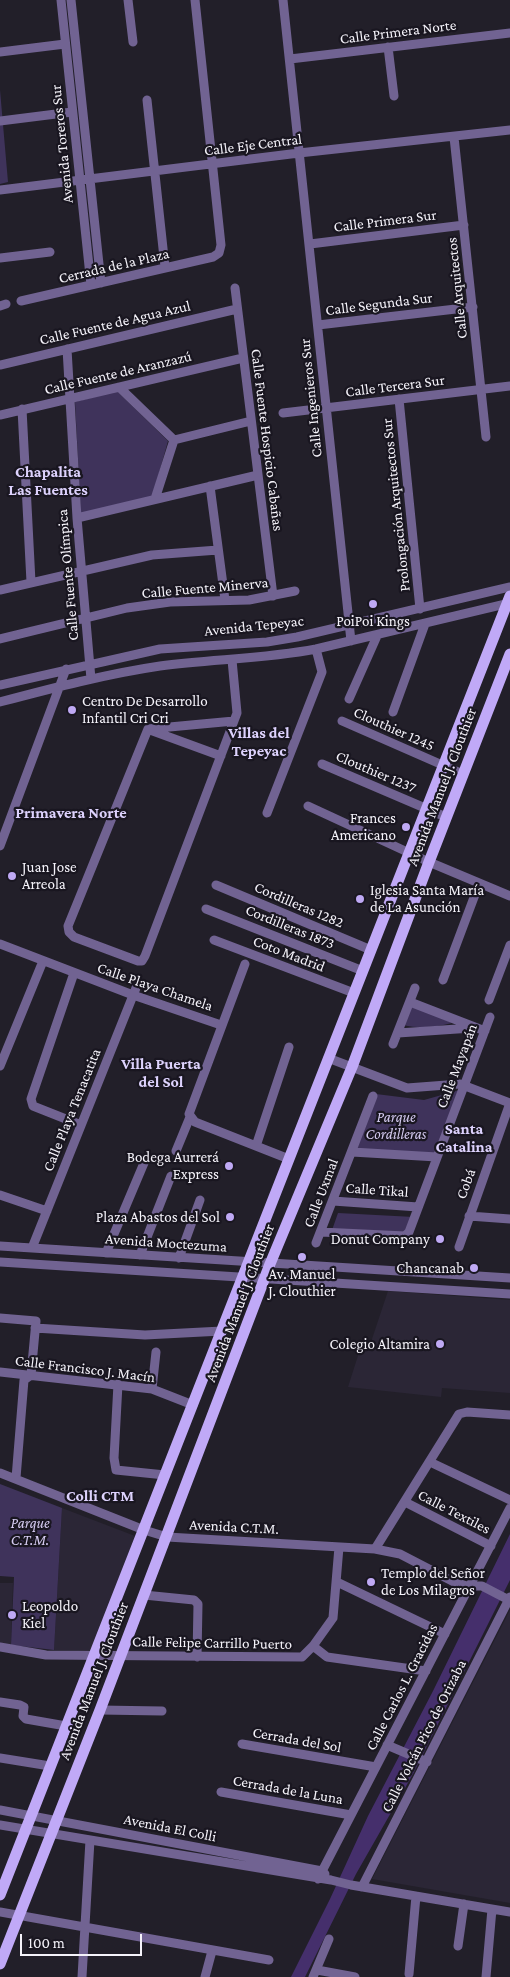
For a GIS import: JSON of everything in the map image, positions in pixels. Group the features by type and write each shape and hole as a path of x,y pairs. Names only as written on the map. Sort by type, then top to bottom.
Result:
{"main road":[{"name":"Avenida Manuel J. Clouthier","path":"0,1895 509,601"},
{"name":"Avenida Manuel J. Clouthier","path":"0,1964 167,1537 270,1264 352,1067 428,862 510,654"},
{"path":"452,744 472,752"},
{"path":"379,929 401,936"}],"street":[{"name":"Avenida Toreros Sur","path":"61,0 91,285"},
{"name":"Avenida Toreros Sur","path":"71,0 101,283"},
{"path":"128,0 133,42"},
{"path":"195,0 212,164"},
{"name":"Calle Ingenieros Sur","path":"283,0 352,641"},
{"name":"Calle Primera Norte","path":"290,59 510,33"},
{"path":"0,52 65,44"},
{"path":"388,47 394,96"},
{"path":"147,100 165,268"},
{"path":"0,121 72,112"},
{"name":"Calle Eje Central","path":"0,190 299,153 510,130"},
{"name":"Calle Arquitectos","path":"454,137 486,437"},
{"name":"Cerrada de la Plaza","path":"21,302 213,257 219,253 221,246 212,164"},
{"name":"Calle Primera Sur","path":"310,244 464,225"},
{"path":"0,258 50,252"},
{"name":"Calle Fuente Hospicio Cabañas","path":"236,288 237,309 273,596"},
{"name":"Calle Segunda Sur","path":"318,325 472,307"},
{"name":"Calle Fuente de Agua Azul","path":"0,365 237,309"},
{"name":"Calle Fuente Olímpica","path":"67,349 77,518 91,680"},
{"name":"Calle Fuente de Aranzazú","path":"0,415 243,358"},
{"name":"Calle Tercera Sur","path":"283,413 510,386"},
{"path":"119,387 174,440"},
{"name":"Prolongación Arquitectos Sur","path":"398,399 420,609"},
{"path":"22,409 31,582"},
{"path":"174,440 251,421"},
{"path":"155,499 174,440"},
{"path":"77,518 258,475"},
{"path":"210,486 225,600"},
{"path":"0,590 152,555 218,550"},
{"name":"Avenida Tepeyac","path":"0,685 160,649 267,642 420,609 510,587"},
{"name":"Calle Fuente Minerva","path":"0,639 127,608 170,602 249,600 295,591"},
{"name":"Avenida Tepeyac","path":"0,702 60,686 161,666 284,655 316,649 425,624 509,601"},
{"path":"394,712 425,624"},
{"path":"349,699 376,636"},
{"path":"267,813 322,672 316,649"},
{"path":"148,729 68,926 69,932 74,937 134,961 142,961 145,956 238,713 232,660"},
{"path":"0,846 66,669"},
{"path":"148,729 234,721"},
{"name":"Clouthier 1245","path":"342,721 463,774"},
{"path":"148,729 221,756"},
{"name":"Clouthier 1237","path":"322,764 446,817"},
{"path":"308,806 428,862 510,896"},
{"path":"443,980 479,884"},
{"name":"Cordilleras 1282","path":"216,885 371,950"},
{"name":"Cordilleras 1873","path":"206,909 363,971"},
{"name":"Coto Madrid","path":"214,940 354,993"},
{"name":"Calle Playa Chamela","path":"0,944 74,974 221,1025 190,1111 190,1117 176,1151"},
{"path":"489,1000 510,945"},
{"path":"0,1066 43,961"},
{"path":"221,1025 245,964"},
{"path":"74,974 31,1099 33,1106 81,1125"},
{"name":"Calle Playa Tenacatita","path":"32,1248 138,983"},
{"path":"393,1044 415,988"},
{"path":"410,1002 481,1029"},
{"name":"Calle Mayapán","path":"321,1232 405,1236 409,1232 464,1086 481,1029 490,1017"},
{"path":"398,1033 481,1029"},
{"path":"256,1146 289,1047"},
{"path":"328,1058 407,1088 460,1084 510,1103"},
{"name":"Calle Uxmal","path":"316,1243 373,1096"},
{"name":"Cobá","path":"459,1247 510,1103"},
{"path":"190,1117 195,1122 289,1159"},
{"path":"352,1152 437,1157"},
{"path":"106,1253 144,1164"},
{"path":"140,1255 171,1176"},
{"path":"0,1195 47,1211"},
{"path":"179,1258 200,1200"},
{"name":"Calle Tikal","path":"333,1201 418,1206"},
{"path":"469,1216 510,1219"},
{"name":"Avenida Moctezuma","path":"0,1246 510,1278"},
{"name":"Avenida Moctezuma","path":"0,1262 510,1294"},
{"path":"0,1318 35,1325 145,1335 222,1331"},
{"path":"16,1478 24,1380 31,1375 35,1325"},
{"path":"152,1389 156,1352"},
{"name":"Calle Francisco J. Macín","path":"0,1372 152,1389 193,1406"},
{"path":"118,1384 114,1458 116,1470 165,1475"},
{"path":"375,1549 459,1414 467,1412 510,1415"},
{"path":"430,1462 510,1500"},
{"name":"Avenida C.T.M.","path":"0,1473 144,1530 167,1537 375,1549 400,1554 454,1582 470,1586 482,1586 508,1598"},
{"name":"Calle Textiles","path":"405,1502 491,1546"},
{"name":"Calle Carlos L. Gracidas","path":"320,1875 376,1767 392,1747 426,1671 510,1508"},
{"name":"Calle Felipe Carrillo Puerto","path":"0,1647 46,1655 297,1658 306,1654 314,1646 333,1618 339,1547"},
{"path":"337,1582 445,1634"},
{"path":"144,1595 194,1600 198,1604 197,1657"},
{"name":"Calle Volcán Pico de Orizaba","path":"362,1887 427,1762 508,1598"},
{"path":"314,1646 328,1657 426,1671"},
{"path":"0,1702 24,1707 23,1716 26,1719 66,1726"},
{"path":"100,1710 162,1711"},
{"name":"Cerrada del Sol","path":"242,1744 376,1767"},
{"path":"392,1747 427,1762"},
{"path":"0,1758 50,1766"},
{"name":"Cerrada de la Luna","path":"221,1792 351,1815"},
{"name":"Avenida El Colli","path":"0,1810 320,1875 351,1885 510,1912"},
{"name":"Avenida El Colli","path":"0,1825 320,1875"},
{"path":"82,1977 90,1840"},
{"path":"409,1974 416,1896"},
{"path":"458,1946 464,1904"},
{"path":"486,1977 492,1909"},
{"path":"0,1912 269,1960"},
{"path":"329,1939 315,1973 355,1977"},
{"path":"205,1977 212,1951"}],"shaded area":[{"name":"Colegio Altamira","path":"388,1291 510,1300 510,1393 442,1388 441,1397 348,1387 362,1343 370,1345"},
{"path":"62,1508 135,1536 92,1650 54,1650"},
{"path":"510,1534 510,1580 413,1774 356,1874 305,1977 291,1977 330,1899 368,1816 433,1691"},
{"path":"0,1583 13,1583 11,1645 0,1643"},
{"path":"510,1610 510,1903 372,1879"}],"green space":[{"path":"0,90 8,182 0,184"},
{"path":"117,391 168,441 152,498 81,515 75,402"},
{"path":"411,1005 452,1023 428,1027 403,1025"},
{"name":"Parque Cordilleras","path":"463,1089 437,1157 352,1152 376,1094 424,1100"},
{"path":"338,1213 414,1217 405,1236 331,1233"},
{"name":"Parque C.T.M.","path":"0,1484 62,1508 54,1650 11,1645 14,1577 0,1576"}],"place":[{"name":"PoiPoi Kings","path":"373,604"},
{"name":"Centro De Desarrollo Infantil Cri Cri","path":"72,710"},
{"name":"Frances Americano","path":"406,827"},
{"name":"Juan Jose Arreola","path":"12,876"},
{"name":"Iglesia Santa María de La Asunción","path":"360,899"},
{"name":"Bodega Aurrerá Express","path":"229,1166"},
{"name":"Plaza Abastos del Sol","path":"230,1217"},
{"name":"Donut Company","path":"440,1239"},
{"name":"Av. Manuel J. Clouthier","path":"302,1257"},
{"name":"Chancanab","path":"474,1268"},
{"name":"Colegio Altamira","path":"440,1344"},
{"name":"Templo del Señor de Los Milagros","path":"371,1582"},
{"name":"Leopoldo Kiel","path":"12,1615"}],"district":[{"name":"Chapalita Las Fuentes","path":"48,481"},
{"name":"Villas del Tepeyac","path":"259,742"},
{"name":"Primavera Norte","path":"71,813"},
{"name":"Villa Puerta del Sol","path":"161,1073"},
{"name":"Santa Catalina","path":"464,1138"},
{"name":"Colli CTM","path":"100,1496"}]}
